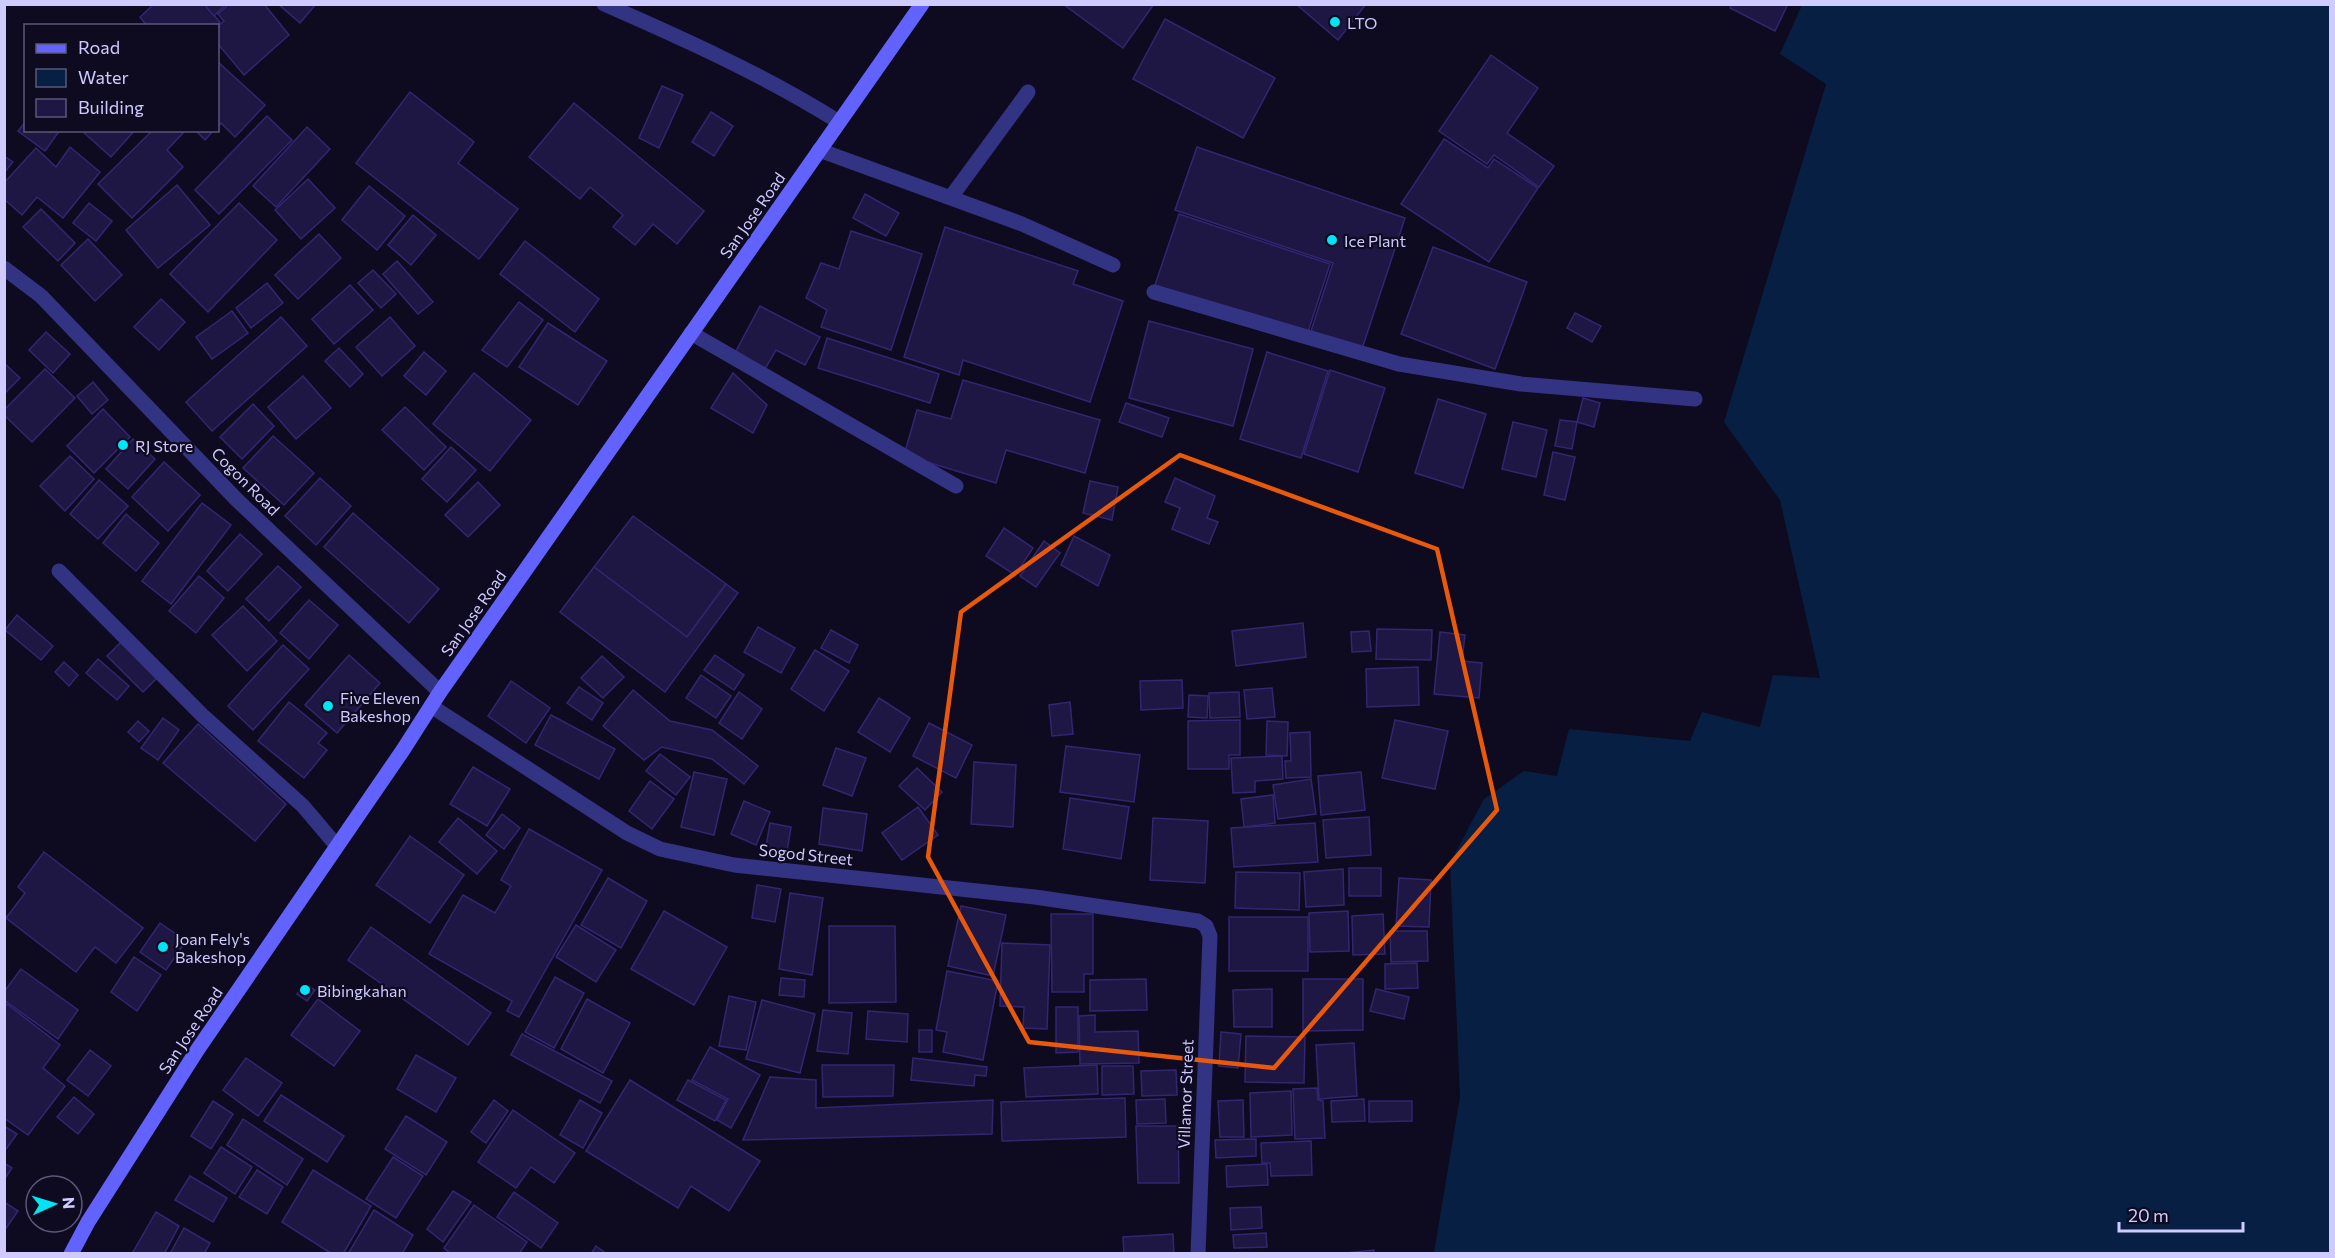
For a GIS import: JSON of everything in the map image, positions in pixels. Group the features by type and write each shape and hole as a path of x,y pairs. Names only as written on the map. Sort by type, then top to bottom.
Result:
{"main road":[{"name":"San Jose Road","path":"70,1254 87,1222 198,1049 440,692 922,4"}],"street":[{"path":"604,4 729,60 792,92 839,122"},
{"path":"951,197 1028,92"},
{"path":"819,150 1022,224 1113,265"},
{"name":"Cogon Road","path":"4,268 41,296 237,500 440,692"},
{"path":"1154,292 1400,364 1521,384 1695,399"},
{"path":"691,333 956,486"},
{"path":"58,571 202,715 303,806 336,845"},
{"name":"Sogod Street","path":"431,706 627,833 660,849 734,865 1035,897 1198,921 1206,926 1210,936"},
{"name":"Villamor Street","path":"1197,1254 1210,936"}],"highlighted area":[{"path":"1180,455 1437,549 1497,810 1274,1068 1029,1042 928,857 961,612"}],"water":[{"path":"1802,5 2330,5 2330,1253 1434,1253 1460,1097 1450,863 1484,799 1524,771 1557,776 1569,729 1690,741 1702,712 1760,727 1773,675 1820,678 1780,500 1724,422 1826,84 1780,54"}],"building":[{"path":"154,4 204,4 220,22 218,24 145,24 140,17"},
{"path":"204,4 226,4 214,16"},
{"path":"229,4 264,4 289,35 244,75 219,45 219,25 224,21 218,14"},
{"path":"278,4 316,4 300,23"},
{"path":"1063,4 1154,4 1123,48"},
{"name":"LTO","path":"1296,4 1366,4 1338,40"},
{"path":"1732,4 1788,4 1775,31 1730,8"},
{"path":"1165,19 1275,78 1243,138 1133,79"},
{"path":"1491,55 1538,88 1507,133 1554,166 1539,187 1494,155 1487,164 1439,131"},
{"path":"219,63 265,105 235,137 221,123 219,126"},
{"path":"662,86 683,95 659,148 639,138"},
{"path":"410,92 474,142 458,163 518,209 479,259 356,163"},
{"path":"574,103 704,211 677,244 653,224 635,245 613,227 623,215 590,187 580,199 529,157"},
{"path":"711,112 733,126 714,156 692,142"},
{"path":"267,116 292,140 219,214 195,190"},
{"path":"24,124 24,132 59,132 45,151 18,131"},
{"path":"307,127 330,149 276,207 253,186"},
{"path":"83,132 133,132 111,157"},
{"path":"151,132 183,133 167,150 183,167 132,218 98,184"},
{"path":"197,132 212,132 205,140"},
{"path":"1444,139 1488,168 1494,159 1538,188 1489,262 1401,204"},
{"path":"70,147 100,172 63,218 37,197 22,215 4,199 4,183 36,148 56,167"},
{"name":"Ice Plant","path":"1197,147 1405,218 1362,349 1311,331 1333,263 1175,210"},
{"path":"4,156 13,162 4,173"},
{"path":"308,179 335,208 301,239 275,210"},
{"path":"177,185 210,225 158,268 126,230"},
{"path":"369,186 405,216 377,250 342,220"},
{"path":"865,194 899,213 886,236 853,218"},
{"path":"89,203 112,221 96,241 73,223"},
{"path":"239,203 277,240 208,312 170,274"},
{"path":"41,209 75,243 58,261 23,227"},
{"name":"Ice Plant","path":"1179,214 1330,264 1307,335 1155,285"},
{"path":"413,215 436,235 411,265 388,245"},
{"path":"945,227 1078,271 1073,284 1123,301 1090,402 963,360 959,375 904,357"},
{"path":"851,231 922,254 891,350 821,327 827,310 806,298 821,263 839,269"},
{"path":"319,234 341,258 298,299 275,275"},
{"path":"88,239 122,275 95,301 61,265"},
{"path":"525,241 599,299 575,332 500,274"},
{"path":"1433,247 1527,282 1495,369 1401,334"},
{"path":"397,261 433,302 418,314 383,274"},
{"path":"373,270 396,294 381,308 358,283"},
{"path":"267,283 283,303 251,328 236,308"},
{"path":"350,285 373,310 334,344 312,319"},
{"path":"161,299 185,322 159,350 134,327"},
{"path":"519,302 543,320 507,367 482,350"},
{"path":"760,306 820,337 805,365 776,350 765,369 735,353"},
{"path":"232,311 248,333 212,359 196,337"},
{"path":"1575,313 1601,326 1592,342 1567,328"},
{"path":"281,317 307,346 212,431 186,402"},
{"path":"390,317 415,346 382,376 356,347"},
{"path":"1149,321 1253,349 1233,426 1129,398"},
{"path":"548,323 607,361 578,405 519,367"},
{"path":"46,332 70,354 53,373 29,350"},
{"path":"827,338 939,374 930,403 818,368"},
{"path":"339,348 363,374 350,387 325,361"},
{"path":"424,352 446,371 426,395 404,376"},
{"path":"1267,352 1328,371 1301,458 1240,439"},
{"path":"4,363 20,378 4,394"},
{"path":"45,369 75,398 32,442 4,415 4,410"},
{"path":"1330,370 1385,388 1358,472 1304,454"},
{"path":"474,373 531,420 490,471 433,424"},
{"path":"733,373 767,405 753,433 711,408"},
{"path":"303,376 331,408 296,439 268,407"},
{"path":"963,380 1100,420 1085,473 1006,450 996,483 904,455 917,410 951,419"},
{"path":"93,382 108,400 92,414 77,396"},
{"path":"1583,398 1600,403 1594,427 1577,422"},
{"path":"1438,399 1486,414 1463,488 1415,473"},
{"path":"1126,403 1169,418 1162,437 1119,422"},
{"path":"253,404 274,426 242,459 220,437"},
{"path":"405,407 446,447 424,470 382,430"},
{"path":"103,409 130,437 94,473 67,446"},
{"path":"1560,420 1577,422 1572,449 1555,446"},
{"path":"1513,422 1547,430 1536,477 1502,469"},
{"path":"273,436 314,473 284,505 243,468"},
{"path":"133,439 155,459 128,489 106,469"},
{"path":"451,447 476,470 447,502 422,479"},
{"path":"1553,452 1575,457 1565,500 1544,495"},
{"path":"70,456 94,479 65,511 40,486"},
{"path":"164,462 200,495 168,531 132,497"},
{"path":"320,478 351,506 316,545 285,516"},
{"path":"1175,478 1215,496 1207,518 1218,522 1209,544 1172,529 1180,508 1165,502"},
{"path":"99,480 128,506 98,539 70,514"},
{"path":"1090,481 1118,487 1112,520 1083,513"},
{"path":"478,482 500,505 468,537 445,515"},
{"path":"202,503 231,525 171,604 142,581"},
{"path":"353,513 439,589 409,623 324,547"},
{"path":"126,514 159,543 136,571 103,543"},
{"path":"633,516 726,584 687,637 594,567"},
{"path":"1004,528 1033,548 1015,575 986,556"},
{"path":"240,534 262,554 228,591 207,571"},
{"path":"1074,536 1110,555 1098,586 1061,565"},
{"path":"1044,541 1060,553 1036,587 1020,576"},
{"path":"278,566 301,587 269,621 246,599"},
{"path":"594,567 687,637 726,584 738,593 665,692 560,612"},
{"path":"199,576 224,598 196,633 169,611"},
{"path":"309,600 338,625 309,659 280,633"},
{"path":"243,606 277,641 247,671 212,635"},
{"path":"17,615 53,646 41,660 5,630"},
{"path":"1303,623 1306,657 1236,666 1232,631"},
{"path":"758,627 795,648 781,673 744,652"},
{"path":"1377,629 1432,630 1431,660 1376,659"},
{"path":"831,630 858,645 849,663 821,648"},
{"path":"1369,631 1371,651 1352,652 1351,632"},
{"path":"1440,632 1465,635 1462,661 1482,663 1479,698 1434,694"},
{"path":"122,641 158,677 143,692 107,656"},
{"path":"283,645 309,669 253,730 228,706"},
{"path":"815,650 849,671 824,711 791,689"},
{"path":"349,655 380,683 337,733 305,705"},
{"path":"715,655 744,675 734,690 704,670"},
{"path":"602,656 624,677 603,698 581,678"},
{"path":"98,659 129,686 117,700 86,673"},
{"path":"64,662 78,675 69,686 55,672"},
{"path":"1418,667 1419,705 1367,707 1366,669"},
{"path":"701,675 731,696 716,718 686,698"},
{"path":"1182,680 1183,708 1141,710 1140,681"},
{"path":"511,681 550,708 526,743 488,716"},
{"path":"579,687 603,703 592,720 567,703"},
{"path":"1272,688 1275,717 1247,719 1244,690"},
{"path":"633,690 670,721 712,730 758,766 744,784 712,759 662,747 644,760 603,726"},
{"path":"739,692 762,709 742,739 719,723"},
{"path":"1239,692 1240,717 1210,718 1209,693"},
{"path":"1189,695 1208,696 1207,718 1188,717"},
{"path":"879,698 910,718 890,752 858,732"},
{"path":"289,702 327,733 318,743 327,750 304,778 258,741"},
{"path":"1070,702 1073,734 1052,736 1049,705"},
{"path":"551,715 615,749 599,779 535,745"},
{"path":"163,718 179,730 158,760 141,748"},
{"path":"1240,720 1240,755 1229,755 1229,769 1188,769 1188,721"},
{"path":"1395,720 1448,731 1435,789 1382,778"},
{"path":"138,721 149,731 139,742 128,732"},
{"path":"1267,721 1288,722 1287,756 1266,755"},
{"path":"929,723 972,745 956,778 913,756"},
{"path":"198,724 286,804 255,841 163,763"},
{"path":"1310,732 1311,777 1286,778 1285,761 1291,761 1290,733"},
{"path":"1066,746 1140,755 1134,802 1060,792"},
{"path":"836,748 866,758 852,796 823,785"},
{"path":"660,754 690,777 676,795 646,771"},
{"path":"1282,756 1283,779 1255,781 1255,792 1233,793 1231,758"},
{"path":"974,762 1016,765 1013,827 971,824"},
{"path":"473,767 510,789 487,826 450,804"},
{"path":"917,768 942,792 925,810 899,786"},
{"path":"694,772 727,779 714,835 681,827"},
{"path":"1361,772 1365,810 1321,815 1318,776"},
{"path":"1311,779 1316,814 1278,819 1273,785"},
{"path":"650,781 674,799 652,829 629,811"},
{"path":"1273,795 1275,823 1244,827 1241,799"},
{"path":"1070,798 1129,807 1121,859 1063,849"},
{"path":"744,801 770,812 756,845 731,834"},
{"path":"918,807 938,835 902,860 882,833"},
{"path":"823,808 867,814 862,851 819,844"},
{"path":"502,814 520,828 504,849 486,835"},
{"path":"1369,817 1371,855 1326,858 1323,820"},
{"path":"458,818 497,851 477,874 439,842"},
{"path":"1153,818 1208,821 1205,883 1150,880"},
{"path":"770,823 791,827 787,851 766,847"},
{"path":"1315,823 1318,862 1234,867 1231,828"},
{"path":"529,829 602,870 519,1017 507,1011 512,1001 429,954 463,895 495,913 511,886 501,880"},
{"path":"410,836 464,875 430,923 376,885"},
{"path":"44,852 143,928 116,963 95,947 76,972 6,918 25,893 18,887"},
{"path":"1349,868 1381,868 1381,896 1349,896"},
{"path":"1343,869 1344,905 1306,907 1304,872"},
{"path":"1236,872 1300,873 1299,910 1235,908"},
{"path":"608,878 647,901 621,948 581,925"},
{"path":"1399,878 1431,880 1429,927 1396,926"},
{"path":"757,885 781,889 775,922 752,918"},
{"path":"790,893 823,898 812,975 779,969"},
{"path":"961,906 1006,915 993,976 948,966"},
{"path":"664,911 727,947 694,1005 631,969"},
{"path":"1348,911 1349,951 1310,952 1309,913"},
{"path":"1051,914 1093,914 1093,974 1084,974 1084,992 1052,992"},
{"path":"1383,914 1385,954 1353,955 1352,916"},
{"path":"1229,917 1308,917 1308,971 1229,971"},
{"name":"Joan Fely's Bakeshop","path":"160,923 186,941 166,970 140,952"},
{"path":"576,925 616,950 596,982 556,957"},
{"path":"829,926 895,926 896,1002 829,1003"},
{"path":"371,927 491,1013 468,1045 348,960"},
{"path":"1390,931 1427,931 1428,961 1391,962"},
{"path":"1002,943 1050,945 1047,1029 1023,1028 1024,1007 1000,1006"},
{"path":"134,957 161,975 137,1011 111,992"},
{"path":"1417,963 1418,988 1385,989 1385,964"},
{"path":"21,969 78,1010 58,1039 4,1000 4,992"},
{"path":"947,971 998,981 983,1060 943,1052 947,1032 936,1030"},
{"path":"555,977 584,993 554,1048 525,1032"},
{"path":"781,978 805,980 804,997 779,995"},
{"path":"1146,979 1147,1010 1090,1011 1090,980"},
{"path":"1303,979 1363,979 1363,1030 1303,1031"},
{"path":"304,984 315,990 307,1001 297,994"},
{"path":"1272,989 1272,1027 1234,1027 1233,990"},
{"path":"1376,989 1409,997 1404,1019 1370,1011"},
{"path":"729,996 756,1002 746,1050 719,1046"},
{"path":"318,999 360,1031 334,1066 291,1035"},
{"path":"587,999 630,1023 603,1073 561,1049"},
{"path":"762,1000 815,1014 800,1073 746,1059"},
{"path":"7,1004 60,1045 43,1068 65,1086 28,1135 4,1118 4,1008"},
{"path":"1056,1007 1078,1007 1078,1052 1056,1053"},
{"path":"823,1010 852,1013 848,1054 817,1051"},
{"path":"868,1011 908,1014 907,1042 866,1039"},
{"path":"1095,1015 1095,1032 1138,1031 1139,1063 1080,1064 1079,1016"},
{"path":"919,1030 932,1030 932,1052 919,1052"},
{"path":"1221,1032 1241,1034 1238,1068 1219,1066"},
{"path":"522,1034 612,1081 600,1103 511,1055"},
{"path":"1246,1036 1305,1037 1304,1083 1245,1082"},
{"path":"1354,1043 1357,1096 1319,1099 1316,1045"},
{"path":"710,1047 760,1075 731,1128 717,1120 728,1099 692,1080"},
{"path":"90,1050 111,1066 88,1096 67,1080"},
{"path":"416,1055 456,1078 436,1112 397,1089"},
{"path":"246,1058 282,1083 258,1116 223,1090"},
{"path":"913,1058 987,1067 986,1076 975,1075 974,1086 911,1080"},
{"path":"822,1065 894,1065 893,1096 823,1097"},
{"path":"1097,1065 1098,1094 1026,1097 1024,1068"},
{"path":"1102,1066 1133,1066 1134,1094 1102,1095"},
{"path":"1176,1070 1177,1095 1142,1096 1141,1071"},
{"path":"770,1077 816,1080 816,1108 993,1100 992,1134 743,1140"},
{"path":"630,1080 760,1161 729,1211 691,1186 678,1208 586,1151"},
{"path":"688,1080 726,1100 715,1121 677,1100"},
{"path":"1317,1088 1318,1100 1323,1101 1325,1138 1295,1139 1293,1089"},
{"path":"1291,1091 1292,1135 1251,1137 1250,1093"},
{"path":"281,1095 344,1136 327,1162 264,1121"},
{"path":"74,1097 94,1114 78,1134 57,1117"},
{"path":"1125,1098 1126,1137 1002,1141 1001,1102"},
{"path":"1165,1099 1166,1123 1137,1124 1136,1100"},
{"path":"1364,1099 1365,1121 1332,1122 1331,1101"},
{"path":"494,1100 508,1111 486,1143 471,1132"},
{"path":"580,1100 602,1113 583,1148 560,1135"},
{"path":"1243,1100 1244,1137 1220,1137 1218,1101"},
{"path":"213,1101 233,1114 211,1149 191,1136"},
{"path":"1369,1101 1412,1101 1412,1121 1369,1122"},
{"path":"513,1110 575,1153 554,1183 531,1167 516,1188 478,1162"},
{"path":"406,1116 447,1142 426,1175 385,1149"},
{"path":"243,1119 303,1159 287,1185 227,1145"},
{"path":"4,1126 17,1134 4,1152"},
{"path":"1136,1126 1178,1126 1179,1183 1138,1183"},
{"path":"1256,1139 1256,1156 1216,1158 1215,1140"},
{"path":"1311,1141 1312,1175 1271,1176 1270,1163 1262,1163 1261,1143"},
{"path":"221,1147 252,1167 235,1194 204,1173"},
{"path":"393,1157 423,1176 396,1218 366,1199"},
{"path":"4,1163 12,1168 4,1180"},
{"path":"1267,1164 1268,1185 1227,1187 1226,1166"},
{"path":"257,1170 283,1187 267,1214 239,1197"},
{"path":"313,1170 371,1206 343,1254 332,1254 282,1222"},
{"path":"190,1176 227,1198 213,1222 175,1200"},
{"path":"453,1191 471,1202 443,1242 427,1229"},
{"path":"514,1192 558,1223 541,1248 497,1217"},
{"path":"4,1202 18,1211 4,1231"},
{"path":"474,1205 527,1242 519,1254 451,1254 444,1248"},
{"path":"1261,1207 1262,1228 1231,1230 1230,1208"},
{"path":"374,1210 413,1235 402,1254 348,1254"},
{"path":"156,1212 179,1226 164,1254 136,1254 133,1252"},
{"path":"184,1228 210,1243 204,1254 170,1254"},
{"path":"1266,1233 1267,1247 1234,1248 1233,1235"},
{"path":"1173,1234 1174,1254 1124,1254 1123,1237"},
{"path":"596,1246 607,1254 591,1254"},
{"path":"1374,1250 1374,1254 1335,1254"}],"place":[{"name":"LTO","path":"1335,22"},
{"name":"Ice Plant","path":"1332,240"},
{"name":"RJ Store","path":"123,445"},
{"name":"Five Eleven Bakeshop","path":"328,706"},
{"name":"Joan Fely's Bakeshop","path":"163,947"},
{"name":"Bibingkahan","path":"305,990"}]}
